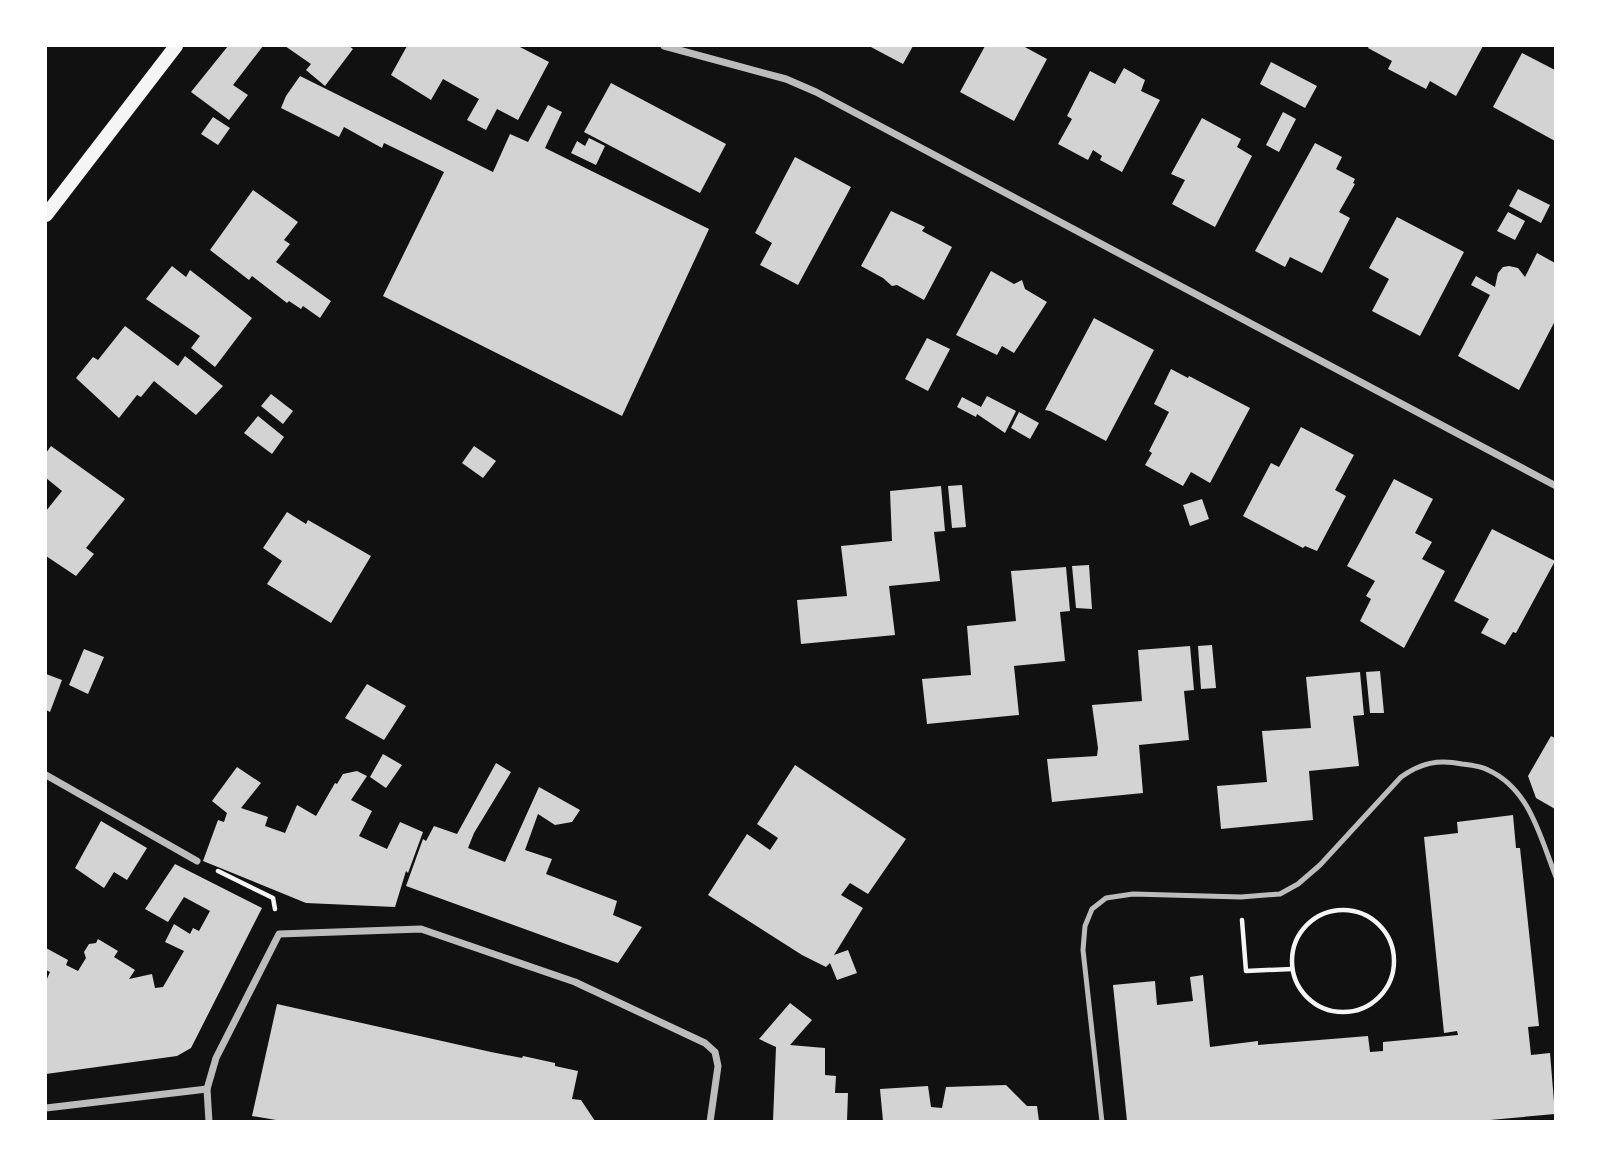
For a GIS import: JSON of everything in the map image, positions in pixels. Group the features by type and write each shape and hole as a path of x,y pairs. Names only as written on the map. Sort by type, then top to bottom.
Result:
{"main road":[{"path":"46,215 176,46"}],"street":[{"path":"664,46 786,79 816,92 1556,486"},
{"path":"46,775 197,861"},
{"path":"209,1122 207,1089 216,1058 279,934 421,929 575,982 705,1043 715,1052 718,1066 710,1122"},
{"path":"46,1108 207,1089"}],"lane":[{"path":"1102,1122 1083,950 1085,926 1092,909 1106,898 1133,894 1241,897 1280,894 1298,884 1320,865 1401,777 1417,765 1444,760 1487,769 1515,788 1531,813 1556,877"}],"path":[{"path":"197,861 273,898 279,934"},
{"path":"1241,897 1246,971 1292,969"},
{"path":"1343,909 1361,912 1376,921 1388,935 1394,951 1390,984 1380,997 1351,1012 1335,1012 1320,1007 1306,997 1297,984 1292,969 1292,951 1298,934 1310,920 1326,912 1343,909"}],"building":[{"path":"228,46 263,46 233,85 248,95 229,120 191,92"},
{"path":"285,46 349,46 353,49 325,86 306,70 311,64"},
{"path":"407,46 518,46 549,62 518,120 497,109 486,130 467,120 479,99 443,79 431,100 391,75"},
{"path":"869,46 913,46 903,64"},
{"path":"985,46 1023,46 1047,59 1014,121 960,92"},
{"path":"1483,46 1456,96 1430,81 1426,89 1388,69 1392,61 1368,48"},
{"path":"1522,53 1555,70 1555,141 1493,107"},
{"path":"1271,62 1317,86 1305,108 1260,84"},
{"path":"1124,68 1145,80 1141,91 1160,100 1122,172 1100,160 1102,156 1093,150 1088,160 1058,144 1072,119 1067,116 1090,71 1115,84"},
{"path":"300,76 493,172 510,134 528,142 548,105 562,112 545,148 709,229 622,416 383,296 444,172 384,143 382,148 344,127 339,137 281,108"},
{"path":"611,83 726,144 700,193 584,132"},
{"path":"1283,112 1296,119 1279,152 1266,145"},
{"path":"213,117 230,128 218,145 201,134"},
{"path":"1202,118 1241,139 1237,147 1252,156 1215,227 1172,204 1185,180 1171,174"},
{"path":"589,138 605,146 596,165 571,153 577,141 585,146"},
{"path":"1315,143 1342,157 1336,169 1355,179 1355,184 1339,212 1350,218 1322,273 1290,257 1285,267 1255,251"},
{"path":"795,157 851,187 798,285 760,265 772,243 755,233"},
{"path":"1518,189 1550,205 1541,223 1509,206"},
{"path":"253,190 298,222 284,240 290,244 276,262 331,301 320,318 303,306 301,309 289,301 287,303 252,276 249,280 210,250"},
{"path":"891,211 925,227 922,231 952,247 924,300 897,285 892,286 861,266"},
{"path":"1508,212 1525,221 1515,240 1497,231"},
{"path":"1397,217 1464,252 1420,336 1372,311 1389,279 1369,268"},
{"path":"1537,253 1555,263 1555,321 1519,390 1458,356 1490,295 1471,285 1476,276 1495,287 1498,273 1503,267 1509,266 1518,268 1525,277"},
{"path":"172,266 186,277 190,270 252,318 215,367 191,348 200,336 146,299"},
{"path":"991,271 1014,284 1022,280 1025,289 1047,302 1014,353 1002,346 997,355 956,335"},
{"path":"1094,318 1154,350 1106,441 1045,410"},
{"path":"125,326 178,366 185,356 223,386 196,415 154,381 141,397 137,395 119,418 76,378 93,357 98,360"},
{"path":"927,338 950,349 928,391 905,379"},
{"path":"1171,369 1250,408 1210,483 1191,472 1183,486 1145,465 1152,453 1149,451 1169,412 1154,404"},
{"path":"271,394 293,411 283,424 261,406"},
{"path":"987,396 1016,411 1005,433 977,414 976,417 957,407 962,397 981,407"},
{"path":"1019,412 1039,423 1030,439 1011,428"},
{"path":"258,416 284,437 272,454 244,433"},
{"path":"1301,427 1354,455 1335,490 1346,496 1317,551 1305,546 1303,548 1243,516 1271,463 1279,467"},
{"path":"51,446 125,499 86,548 94,554 76,576 46,556 46,511 62,491 46,478 46,453"},
{"path":"474,446 496,461 483,478 462,463"},
{"path":"1394,479 1433,499 1415,533 1432,542 1422,559 1445,571 1404,648 1360,621 1371,599 1366,596 1375,581 1347,566"},
{"path":"962,485 966,527 952,528 948,486"},
{"path":"941,486 945,531 934,532 940,581 889,586 895,635 801,644 797,600 847,596 841,546 892,541 890,491"},
{"path":"1202,499 1209,519 1190,526 1183,505"},
{"path":"287,512 306,524 308,520 371,556 331,623 267,584 282,561 263,548"},
{"path":"1492,529 1555,561 1516,633 1513,632 1505,645 1481,633 1489,619 1454,601"},
{"path":"1089,565 1092,609 1076,608 1072,566"},
{"path":"1066,567 1070,611 1060,612 1065,661 1014,666 1019,715 927,724 922,679 971,675 967,626 1016,621 1011,571"},
{"path":"1212,645 1216,688 1201,689 1198,646"},
{"path":"1190,646 1194,690 1184,691 1189,740 1139,745 1143,793 1052,802 1047,759 1097,756 1092,705 1142,701 1138,650"},
{"path":"84,649 104,657 88,694 69,685"},
{"path":"1380,671 1384,713 1370,713 1366,672"},
{"path":"1360,672 1364,715 1353,716 1359,766 1309,771 1313,820 1221,829 1217,786 1267,782 1262,731 1311,728 1306,677"},
{"path":"46,674 62,680 50,712 46,710"},
{"path":"367,684 406,706 384,740 345,718"},
{"path":"1551,736 1555,738 1555,809 1536,798 1528,776"},
{"path":"383,754 402,765 386,788 370,777"},
{"path":"496,763 511,772 474,833 468,848 505,862 539,787 580,810 572,822 555,825 538,814 525,850 552,859 546,874 617,901 613,915 642,927 618,963 406,886 423,839 426,841 434,826 457,834"},
{"path":"795,765 906,839 868,894 850,883 841,895 863,908 834,955 848,950 857,973 837,980 830,963 826,967 802,955 708,895 747,834 770,850 778,838 757,824"},
{"path":"237,767 261,783 241,808 268,817 265,826 285,833 297,805 316,816 343,774 357,771 367,776 351,800 372,811 359,836 387,849 400,822 423,832 408,873 406,871 395,907 306,903 203,861 218,820 224,822 227,813 212,801"},
{"path":"1513,815 1516,848 1520,848 1539,1026 1528,1027 1531,1055 1550,1053 1555,1114 1479,1121 1127,1121 1113,985 1155,981 1157,1005 1193,1001 1190,977 1203,975 1210,1047 1258,1041 1258,1045 1368,1036 1370,1052 1383,1051 1383,1042 1458,1035 1457,1031 1444,1033 1424,837 1458,833 1457,822"},
{"path":"101,821 147,848 127,880 114,872 104,888 75,868"},
{"path":"175,864 262,908 191,1048 177,1056 46,1074 46,981 50,972 46,970 46,948 68,960 66,965 78,971 86,958 84,952 89,944 96,943 98,939 118,951 114,957 135,970 129,979 152,974 155,988 163,987 184,951 165,942 174,924 190,934 193,928 199,931 210,911 184,897 168,922 145,909"},
{"path":"790,1003 812,1020 790,1045 825,1048 825,1075 836,1076 835,1093 848,1093 847,1121 773,1121 776,1047 759,1039"},
{"path":"277,1004 491,1052 555,1063 555,1066 578,1071 572,1099 581,1100 595,1121 282,1121 252,1116"},
{"path":"1006,1085 1027,1106 1037,1106 1039,1121 883,1121 880,1089 928,1086 931,1107 942,1108 946,1087"}]}
